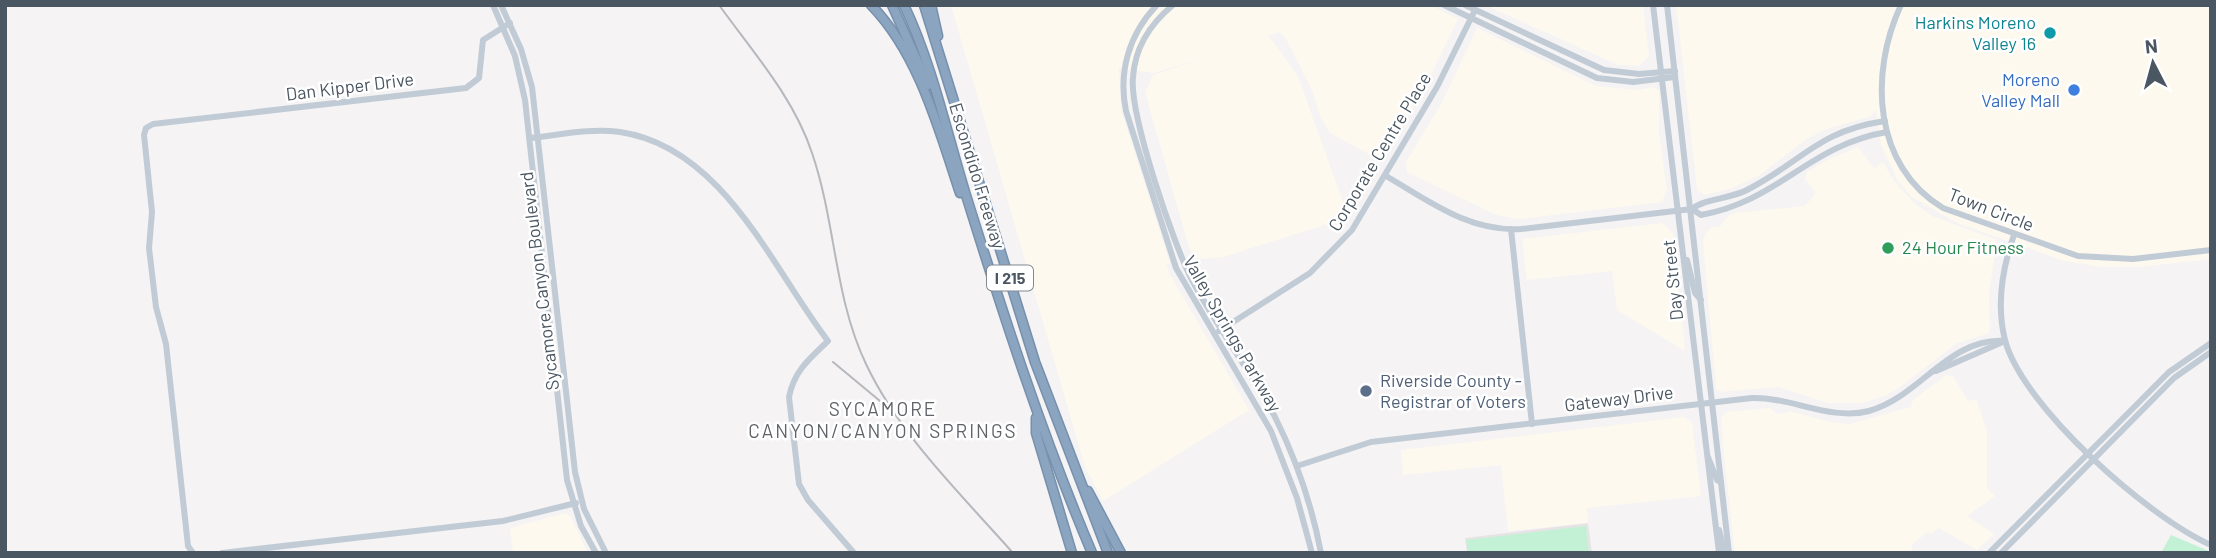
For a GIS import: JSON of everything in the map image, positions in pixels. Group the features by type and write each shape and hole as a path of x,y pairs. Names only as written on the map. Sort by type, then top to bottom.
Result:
{"highway":[{"path":"871,5 887,23 910,61 993,281"},
{"path":"892,5 911,41 949,140"},
{"name":"Escondido Freeway","path":"904,5 922,48 993,281 1051,458 1092,553"},
{"name":"Escondido Freeway","path":"924,5 957,118 1062,438 1108,553"},
{"path":"931,5 957,118"},
{"path":"1036,411 1036,433 1072,553"},
{"path":"1062,438 1121,553"}],"street":[{"name":"Sycamore Canyon Boulevard","path":"493,5 507,25"},
{"name":"Sycamore Canyon Boulevard","path":"501,5 534,138 581,501 606,553"},
{"name":"Valley Springs Parkway","path":"1173,5 1160,16 1145,36 1136,60 1132,85 1135,110 1184,264 1276,420 1297,466 1321,553"},
{"path":"1444,5 1597,78 1633,82 1662,75"},
{"path":"1465,5 1592,66 1622,73 1675,74"},
{"name":"Day Street","path":"1653,5 1718,553"},
{"name":"Day Street","path":"1667,5 1692,209 1727,553"},
{"name":"Town Circle","path":"1901,5 1882,65 1886,132 1900,167 1924,197 1943,208 2078,256 2138,259 2211,250"},
{"name":"Valley Springs Parkway","path":"1155,8 1144,19 1129,51 1123,84 1126,111 1176,268 1271,431 1297,498 1312,553"},
{"name":"Corporate Centre Place","path":"1215,334 1326,259 1352,230 1437,87 1475,10"},
{"name":"Dan Kipper Drive","path":"192,552 188,546 166,344 157,315 149,248 152,212 144,135 150,125 466,88 479,78 480,48 483,40 507,25"},
{"path":"1386,176 1461,219 1488,228 1511,229 1679,211 1692,209 1699,204 1729,197 1750,188 1833,135 1885,121"},
{"path":"534,138 609,131 645,138 698,171 725,194 748,223 828,341 799,369 791,385 789,397 799,484 808,500 854,553"},
{"path":"1692,209 1701,215 1743,204 1774,188 1831,148 1858,137 1886,132"},
{"name":"Sycamore Canyon Boulevard","path":"534,138 564,454 573,504 596,553"},
{"path":"1511,229 1532,424"},
{"path":"2014,235 2001,280 2001,313 2005,341 2014,363 2032,393 2138,501 2211,545"},
{"path":"1684,252 1695,293 1701,300"},
{"name":"Gateway Drive","path":"1297,466 1371,442 1701,404 1768,398 1836,413 1867,412 1896,400 1962,350 1995,340 2005,341"},
{"path":"1989,553 2169,372 2211,342"},
{"path":"1999,553 2174,378 2211,352"},
{"path":"1707,455 1713,461 1717,480 1721,482"},
{"path":"222,553 503,521 581,501"},
{"path":"2024,530 2023,524 2036,511 2035,507"},
{"path":"1715,522 1727,553"},
{"path":"1999,553 2020,522"}],"shaded area":[{"path":"951,5 1429,5 1458,19 1429,79 1382,161 1330,133 1285,37 1278,32 1269,36 1298,76 1344,205 1337,221 1223,257 1198,259 1189,248 1145,92 1153,75 1210,56 1154,73 1119,68 1121,109 1170,264 1166,265 1169,273 1249,410 1103,501 1085,467"},
{"path":"1485,5 1643,5 1649,56 1639,66 1618,65"},
{"name":"Moreno Valley Mall","path":"1676,5 2211,5 2211,259 2140,267 2102,267 2064,261 1957,223 1912,197 1898,181 1881,145 1876,110 1871,116 1827,129 1807,139 1758,176 1730,189 1704,195 1697,189"},
{"path":"1477,28 1596,86 1638,90 1653,87 1659,91 1659,133 1667,190 1662,202 1519,219 1496,215 1407,172 1406,162 1441,104"},
{"path":"1858,147 1874,168 1883,162 1894,181 1914,203 1932,216 1997,240 1989,294 1990,333 1957,343 1887,395 1862,403 1828,403 1778,387 1720,392 1716,388 1703,240 1706,233 1712,227 1719,227 1728,216 1735,213 1805,206 1816,193 1805,179 1807,172"},
{"path":"1662,223 1673,233 1685,351 1617,310 1612,271 1527,280 1522,239"},
{"path":"1946,375 1953,376 1968,401 1976,399 1987,431 1987,488 1995,496 1967,516 1994,534 1977,550 1939,528 1931,534 1928,532 1911,545 1914,553 1735,553 1721,418 1726,412 1770,408 1776,413 1784,414 1790,411 1830,422 1850,424 1911,407 1913,400"},
{"path":"1684,417 1692,422 1701,496 1587,508 1588,523 1508,531 1501,465 1403,475 1401,450"},
{"path":"566,513 571,517 588,553 513,553 510,528"},
{"path":"1588,523 1592,553 1467,553 1465,538"}],"green space":[{"path":"1586,526 1589,553 1468,553 1466,540"},
{"path":"2171,535 2211,552 2211,553 2161,553"}],"railway":[{"path":"719,5 784,94 804,133 820,179 847,313 866,364 896,416 914,440 1013,553"},
{"path":"833,362 880,401"}],"place":[{"name":"Harkins Moreno Valley 16","path":"2050,33"},
{"name":"Moreno Valley Mall","path":"2074,90"},
{"name":"24 Hour Fitness","path":"1888,248"},
{"name":"Riverside County - Registrar of Voters","path":"1366,391"}],"district":[{"name":"SYCAMORE CANYON/CANYON SPRINGS","path":"883,420"}]}
